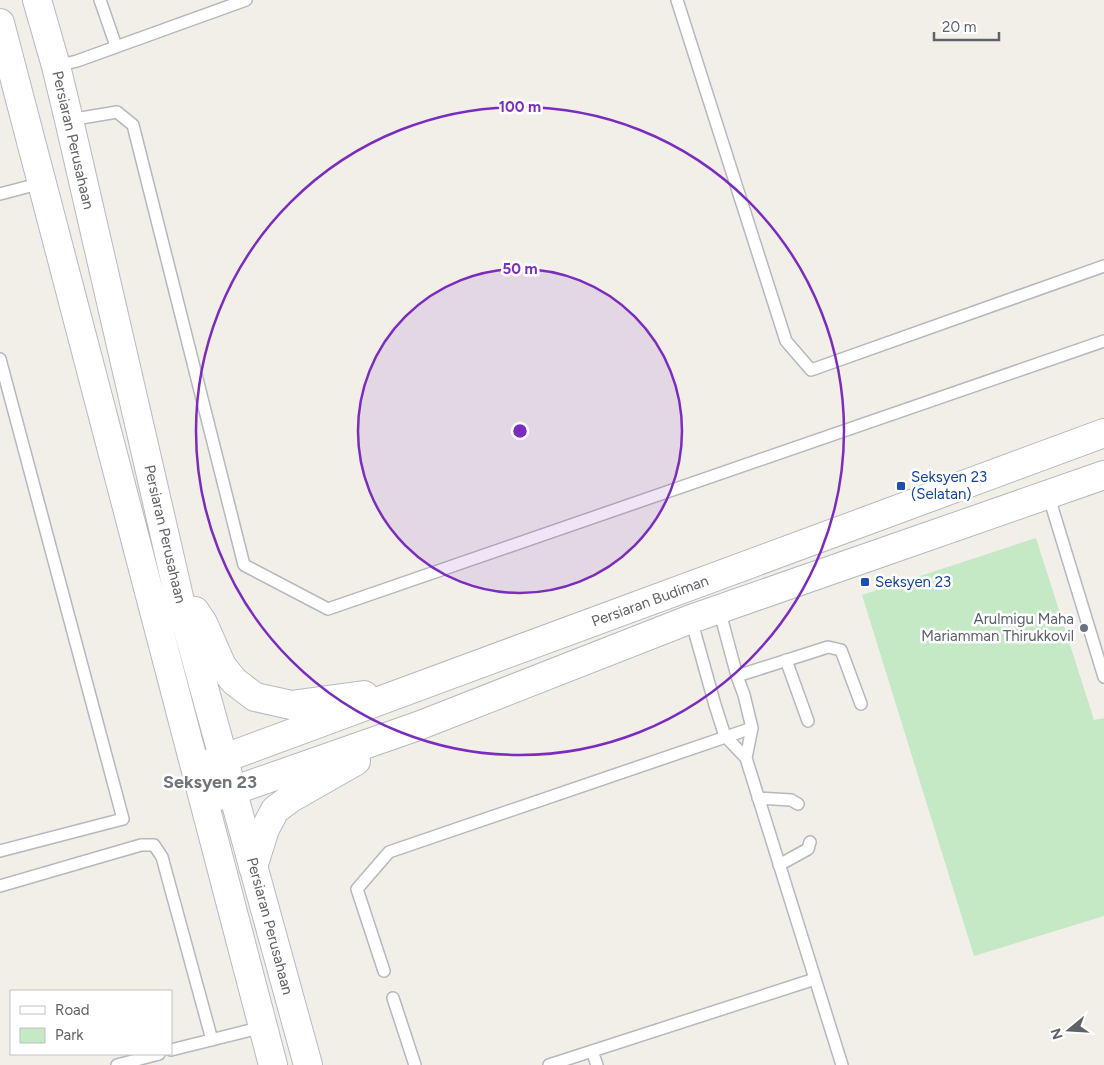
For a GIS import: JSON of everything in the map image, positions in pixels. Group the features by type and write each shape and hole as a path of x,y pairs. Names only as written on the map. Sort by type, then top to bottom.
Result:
{"main road":[{"name":"Persiaran Perusahaan","path":"37,0 70,120 179,597 308,1065"},
{"name":"Persiaran Perusahaan","path":"0,23 5,66 42,183 273,1065"},
{"name":"Persiaran Budiman","path":"195,769 1104,433"},
{"name":"Persiaran Budiman","path":"203,802 418,726 691,619 1104,475"},
{"path":"179,597 191,605 203,623 222,666 228,674 234,681 256,697 291,705 416,688"},
{"path":"253,867 264,829 275,810 291,798 418,726"}],"lane":[{"path":"100,0 116,46"},
{"path":"56,66 77,61 246,0"},
{"path":"677,0 786,341 811,370 1104,266"},
{"path":"70,120 117,112 133,125 244,565 328,608 1104,341"},
{"path":"0,194 42,183"},
{"path":"0,359 122,819 0,851"},
{"path":"1048,494 1104,677"},
{"path":"719,609 752,728 746,758"},
{"path":"691,619 725,736 746,758 842,1065"},
{"path":"738,676 828,647 841,650 862,704"},
{"path":"786,660 808,721"},
{"path":"384,971 357,889 389,852 752,728"},
{"path":"758,798 791,800 798,804"},
{"path":"779,865 808,849 810,842"},
{"path":"0,886 142,845 154,845 162,857 212,1040"},
{"path":"548,1065 815,979"},
{"path":"393,998 415,1065"},
{"path":"172,1050 263,1027"},
{"path":"592,1051 597,1065"},
{"path":"117,1065 155,1055"}],"green space":[{"path":"1036,538 1094,720 1104,718 1104,916 974,956 862,595"}],"place":[{"name":"Seksyen 23 (Selatan)","path":"901,486"},
{"name":"Seksyen 23","path":"865,582"},
{"name":"Arulmigu Maha Mariamman Thirukkovil","path":"1084,628"}],"district":[{"name":"Seksyen 23","path":"210,782"}]}
